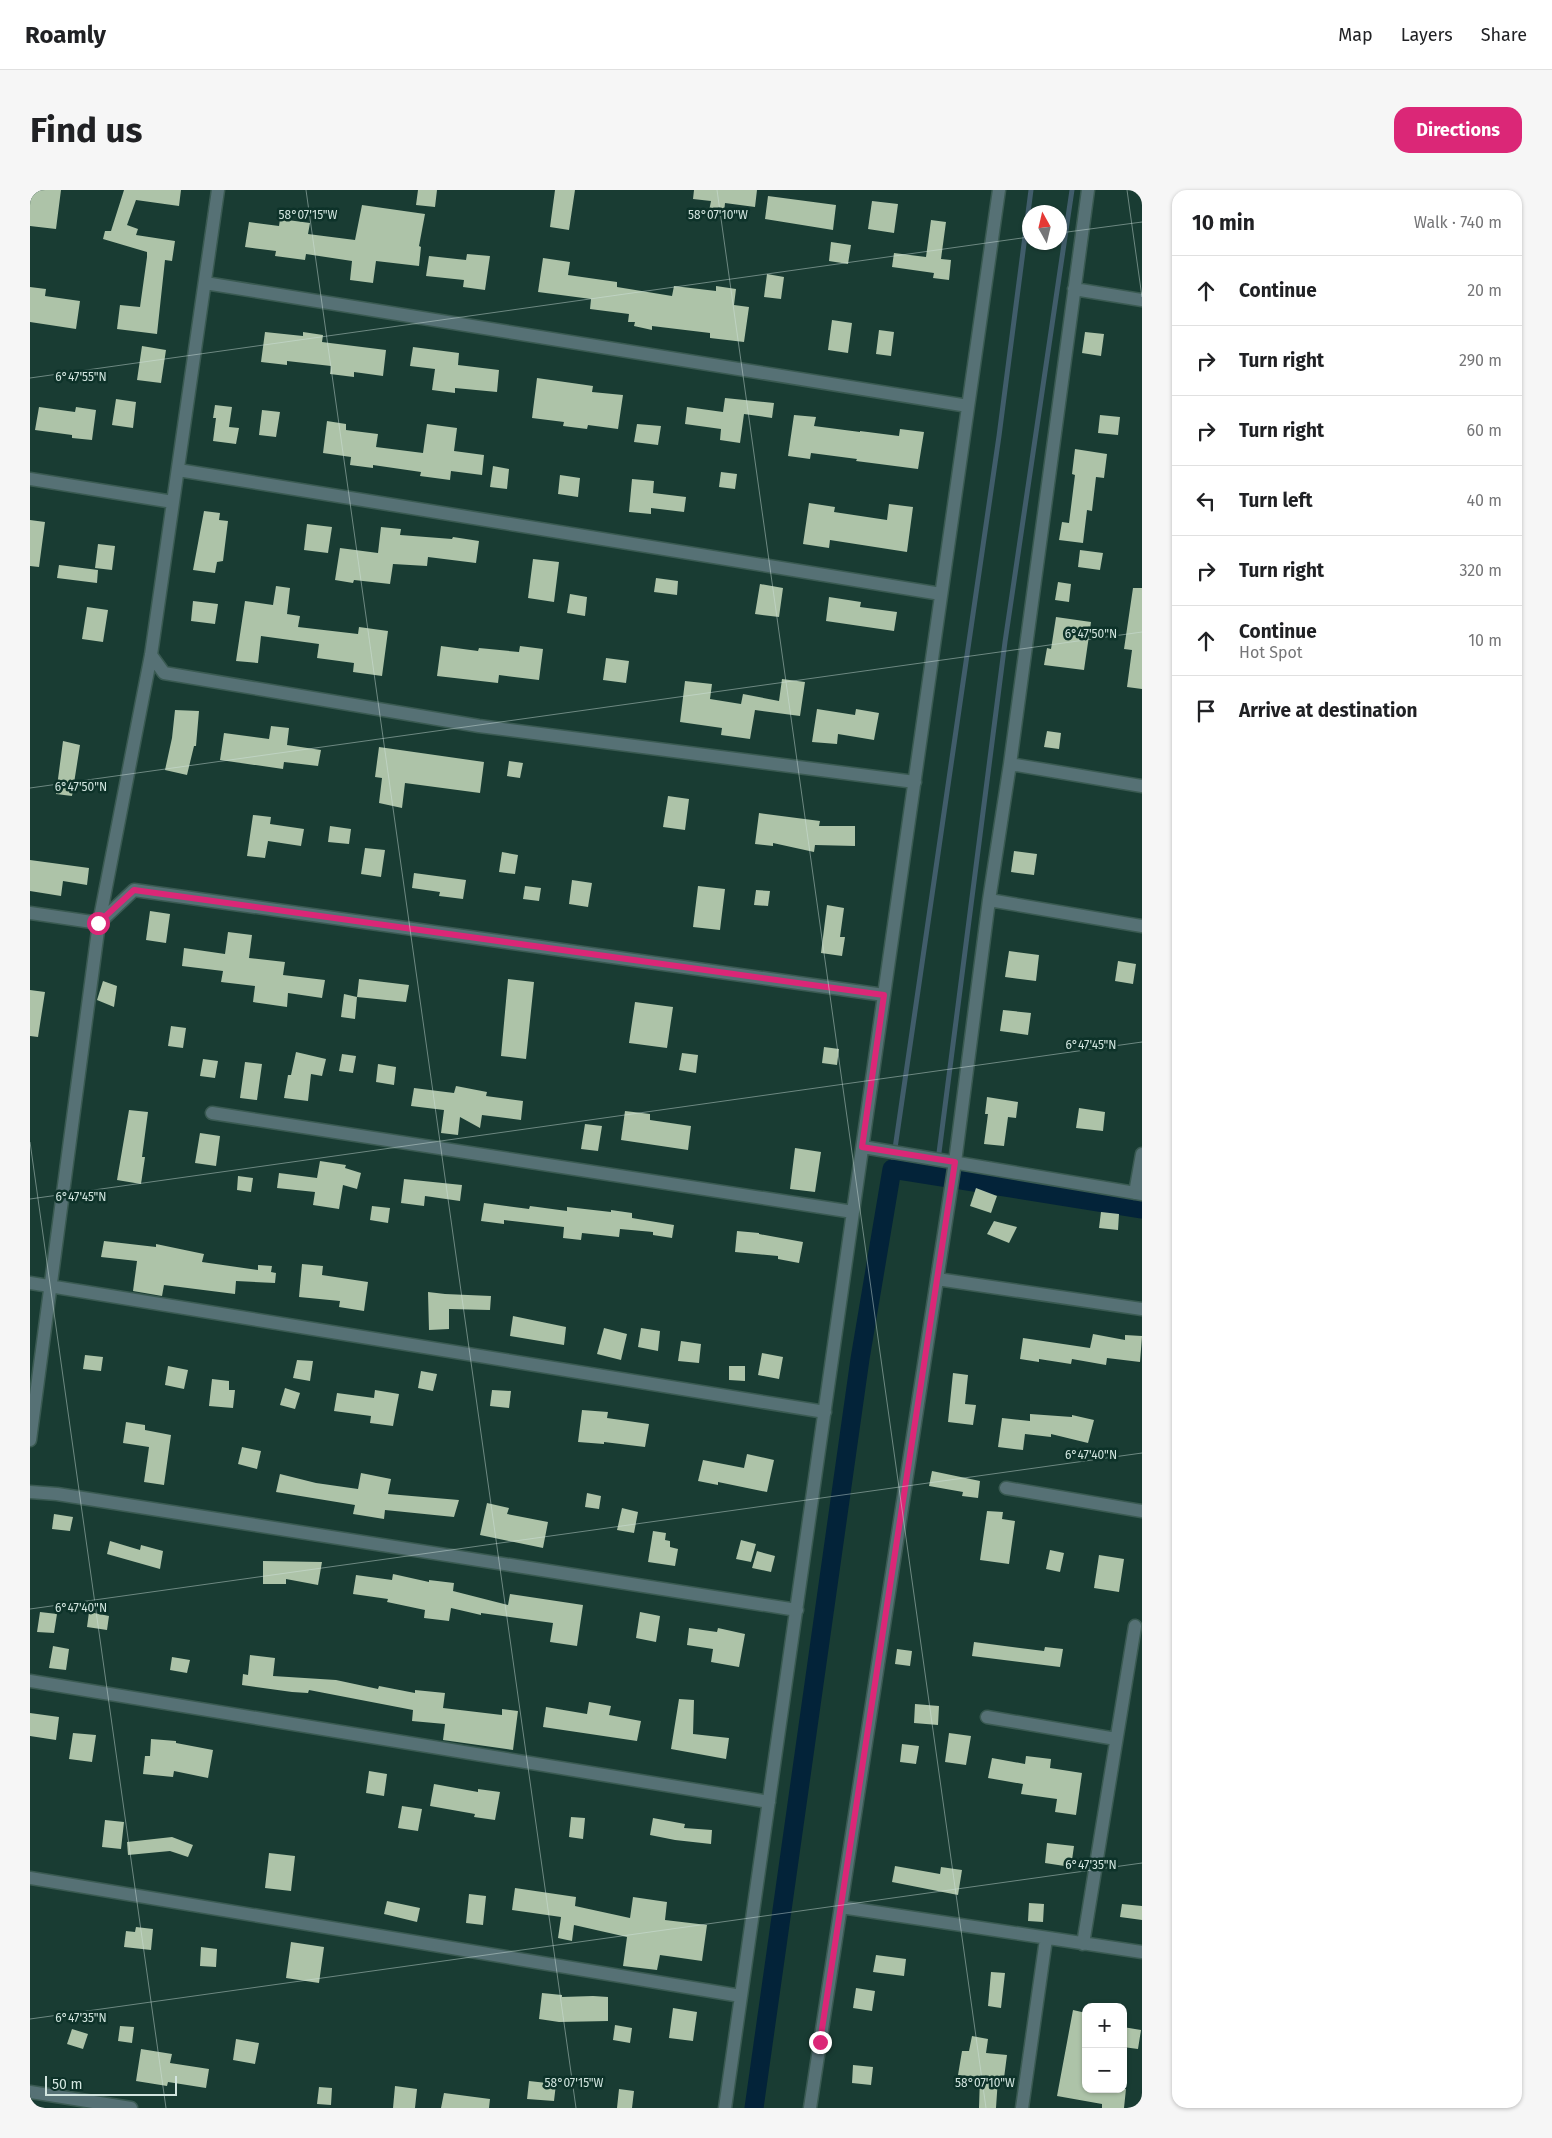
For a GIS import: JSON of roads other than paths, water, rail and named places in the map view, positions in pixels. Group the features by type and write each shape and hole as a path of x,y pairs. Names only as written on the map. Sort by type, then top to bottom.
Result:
{"street":[{"path":"30,1440 98,923 151,655 218,190"},
{"path":"725,2108 999,190"},
{"path":"810,2108 955,1162 989,900 1010,764 1088,190"},
{"path":"205,283 968,406"},
{"path":"1074,289 1142,300"},
{"path":"178,470 941,594"},
{"path":"30,479 174,502"},
{"path":"151,655 164,672 460,722 915,782"},
{"path":"1010,764 1142,786"},
{"path":"98,923 134,890 884,995"},
{"path":"989,900 1142,926"},
{"path":"30,912 98,923"},
{"path":"212,1113 853,1212"},
{"path":"862,1147 1139,1194 1142,1154"},
{"path":"936,1278 1142,1309"},
{"path":"30,1283 825,1412"},
{"path":"1006,1488 1142,1511"},
{"path":"30,1492 57,1494 796,1610"},
{"path":"1083,1944 1135,1626"},
{"path":"30,1681 769,1802"},
{"path":"987,1717 1116,1739"},
{"path":"30,1878 741,1996"},
{"path":"841,1907 1142,1952"},
{"path":"1022,2108 1046,1939"},
{"path":"30,2092 130,2108"}],"waterway":[{"path":"892,1169 999,436 1031,190"},
{"path":"936,1176 1005,642 1072,190"},
{"path":"754,2108 860,1359 892,1169 1142,1209"}]}
